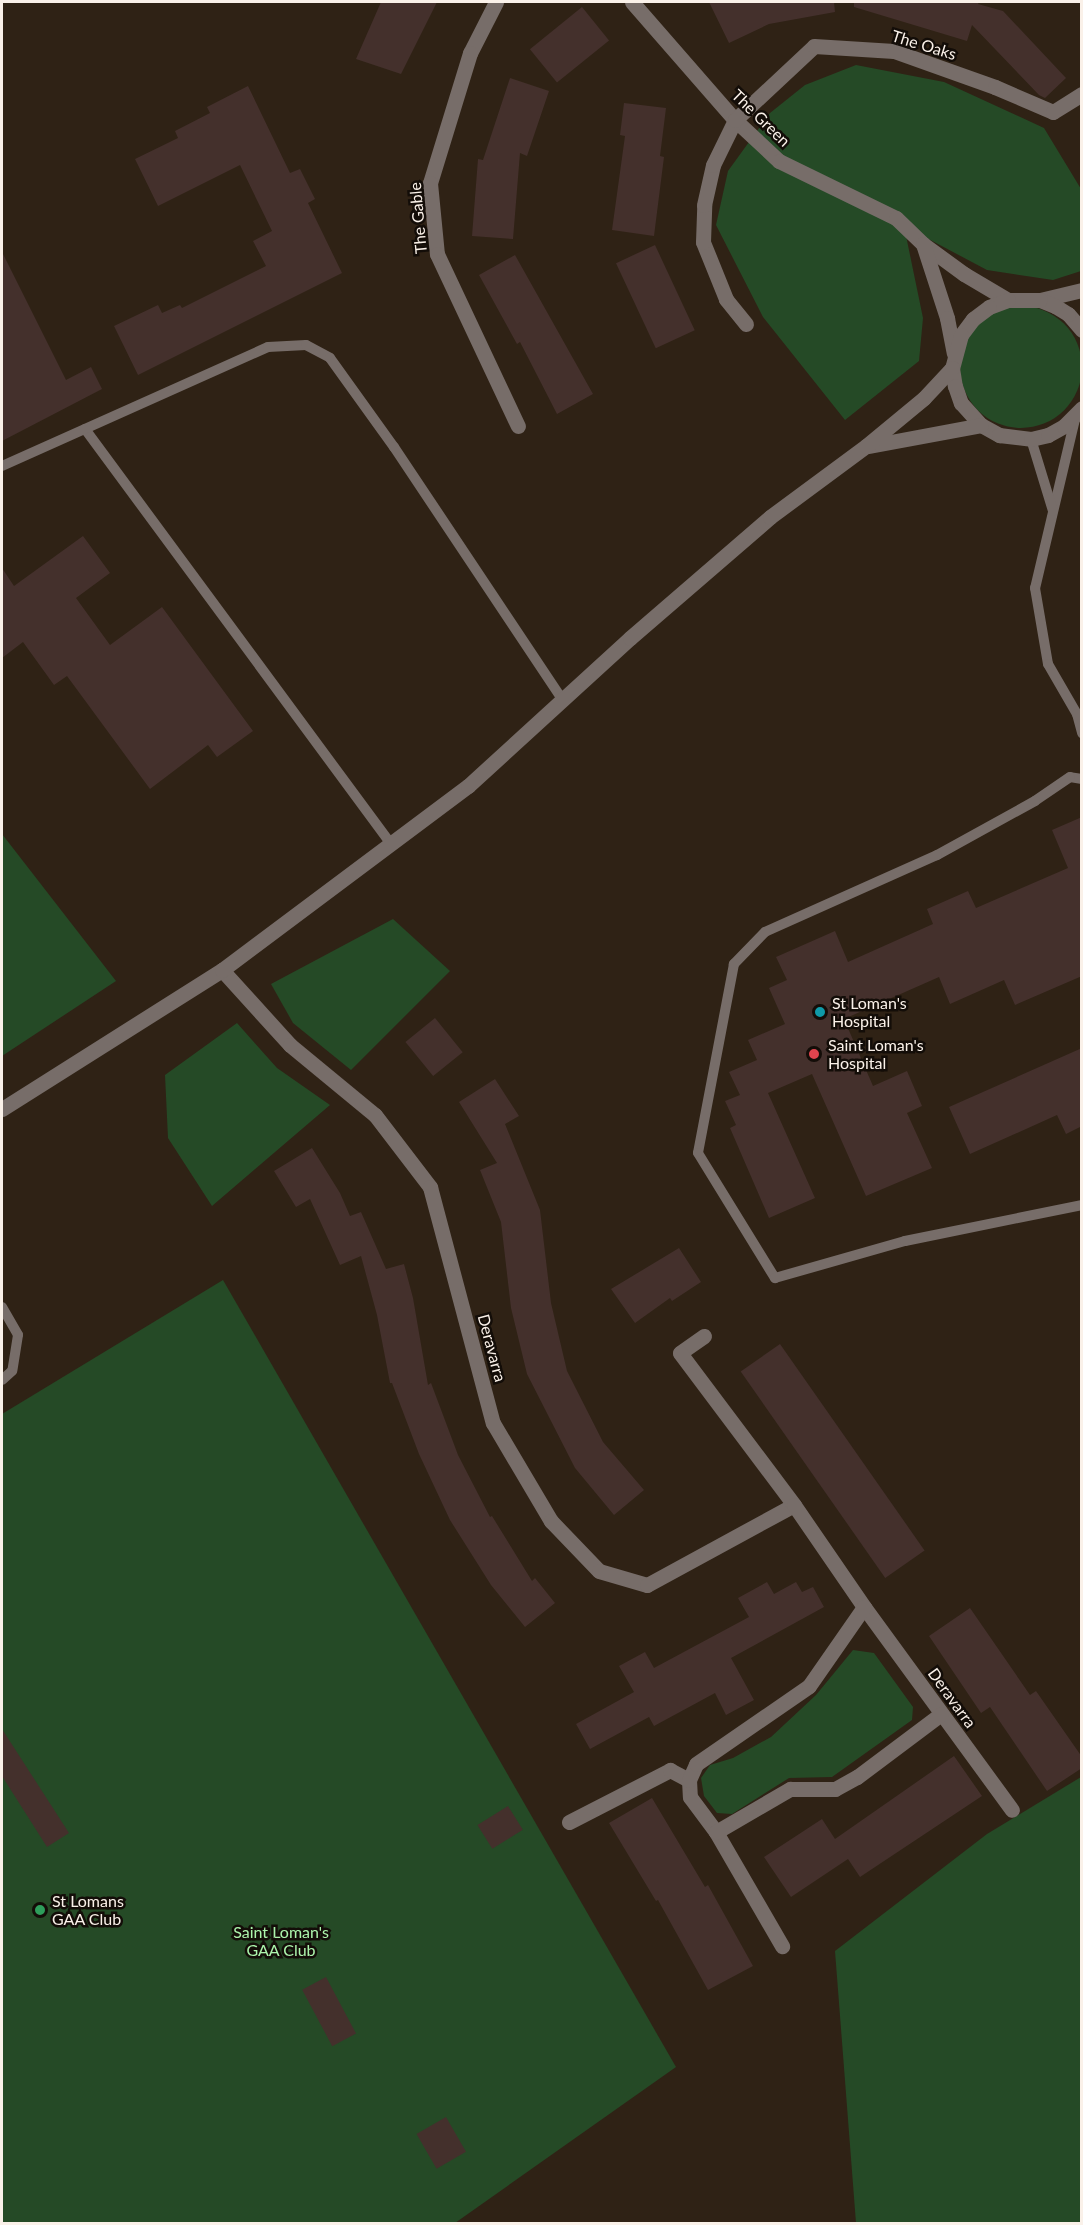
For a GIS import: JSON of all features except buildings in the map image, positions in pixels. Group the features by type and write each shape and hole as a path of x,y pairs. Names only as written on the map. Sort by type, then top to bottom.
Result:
{"street":[{"name":"The Gable","path":"496,2 470,53 430,183 437,254 518,426"},
{"name":"The Green","path":"632,2 735,120 779,161 896,218 923,244 964,274 1008,300"},
{"name":"The Oaks","path":"735,120 814,46 894,51 995,87 1053,112 1082,94"},
{"path":"735,120 713,165 704,205 703,242 726,299 746,324"},
{"name":"The Green","path":"923,244 947,318 955,386 961,403 981,425"},
{"path":"2,1109 222,970 468,786 770,517 866,446 924,398 953,360 961,334 973,319 989,307 1008,300 1040,300 1082,290"},
{"path":"1040,300 1068,314 1082,330"},
{"path":"866,446 981,425 999,435 1032,439 1056,430 1079,411"},
{"name":"Deravarra","path":"222,970 290,1045 375,1115 430,1187 493,1423 551,1521 598,1571 647,1585 794,1505"},
{"name":"Deravarra","path":"704,1336 680,1353 794,1505 864,1607 1011,1810"},
{"path":"782,1946 716,1832 690,1797 689,1780 696,1764 809,1686 864,1607"},
{"path":"716,1832 790,1789 835,1789 857,1777 941,1714"},
{"path":"569,1822 670,1770 689,1780"}],"lane":[{"path":"2,466 268,347 306,345 330,358 394,447 563,700"},
{"path":"1079,411 1035,588 1048,664 1079,713 1082,733"},
{"path":"85,429 391,844"},
{"path":"1032,439 1054,514"},
{"path":"1082,779 1070,777 1035,801 937,855 765,932 734,964 698,1153 775,1278 905,1241 1082,1205"},
{"path":"2,1307 18,1335 12,1371 2,1380"}],"green space":[{"path":"856,65 944,82 1044,128 1081,189 1081,271 1053,280 987,270 904,226 923,318 919,361 845,420 763,317 716,225 728,171 770,113 805,85"},
{"path":"1021,306 1044,311 1064,324 1077,344 1082,367 1077,390 1064,410 1044,423 1021,428 998,423 978,410 965,390 960,367 965,344 978,324 998,311"},
{"path":"2,834 116,981 2,1056"},
{"path":"393,919 450,971 351,1070 293,1023 271,984"},
{"path":"237,1023 277,1068 330,1105 212,1206 168,1138 165,1075"},
{"name":"Saint Loman's GAA Club","path":"223,1280 676,2067 455,2223 2,2223 2,1414"},
{"path":"853,1650 874,1653 913,1707 912,1720 832,1777 789,1778 732,1814 717,1813 704,1796 701,1778 710,1765 733,1758 771,1737 816,1695"},
{"path":"1081,1777 1081,2223 856,2223 835,1951 987,1834"}],"place":[{"name":"St Loman's Hospital","path":"820,1012"},
{"name":"Saint Loman's Hospital","path":"814,1054"},
{"name":"St Lomans GAA Club","path":"40,1910"}]}
